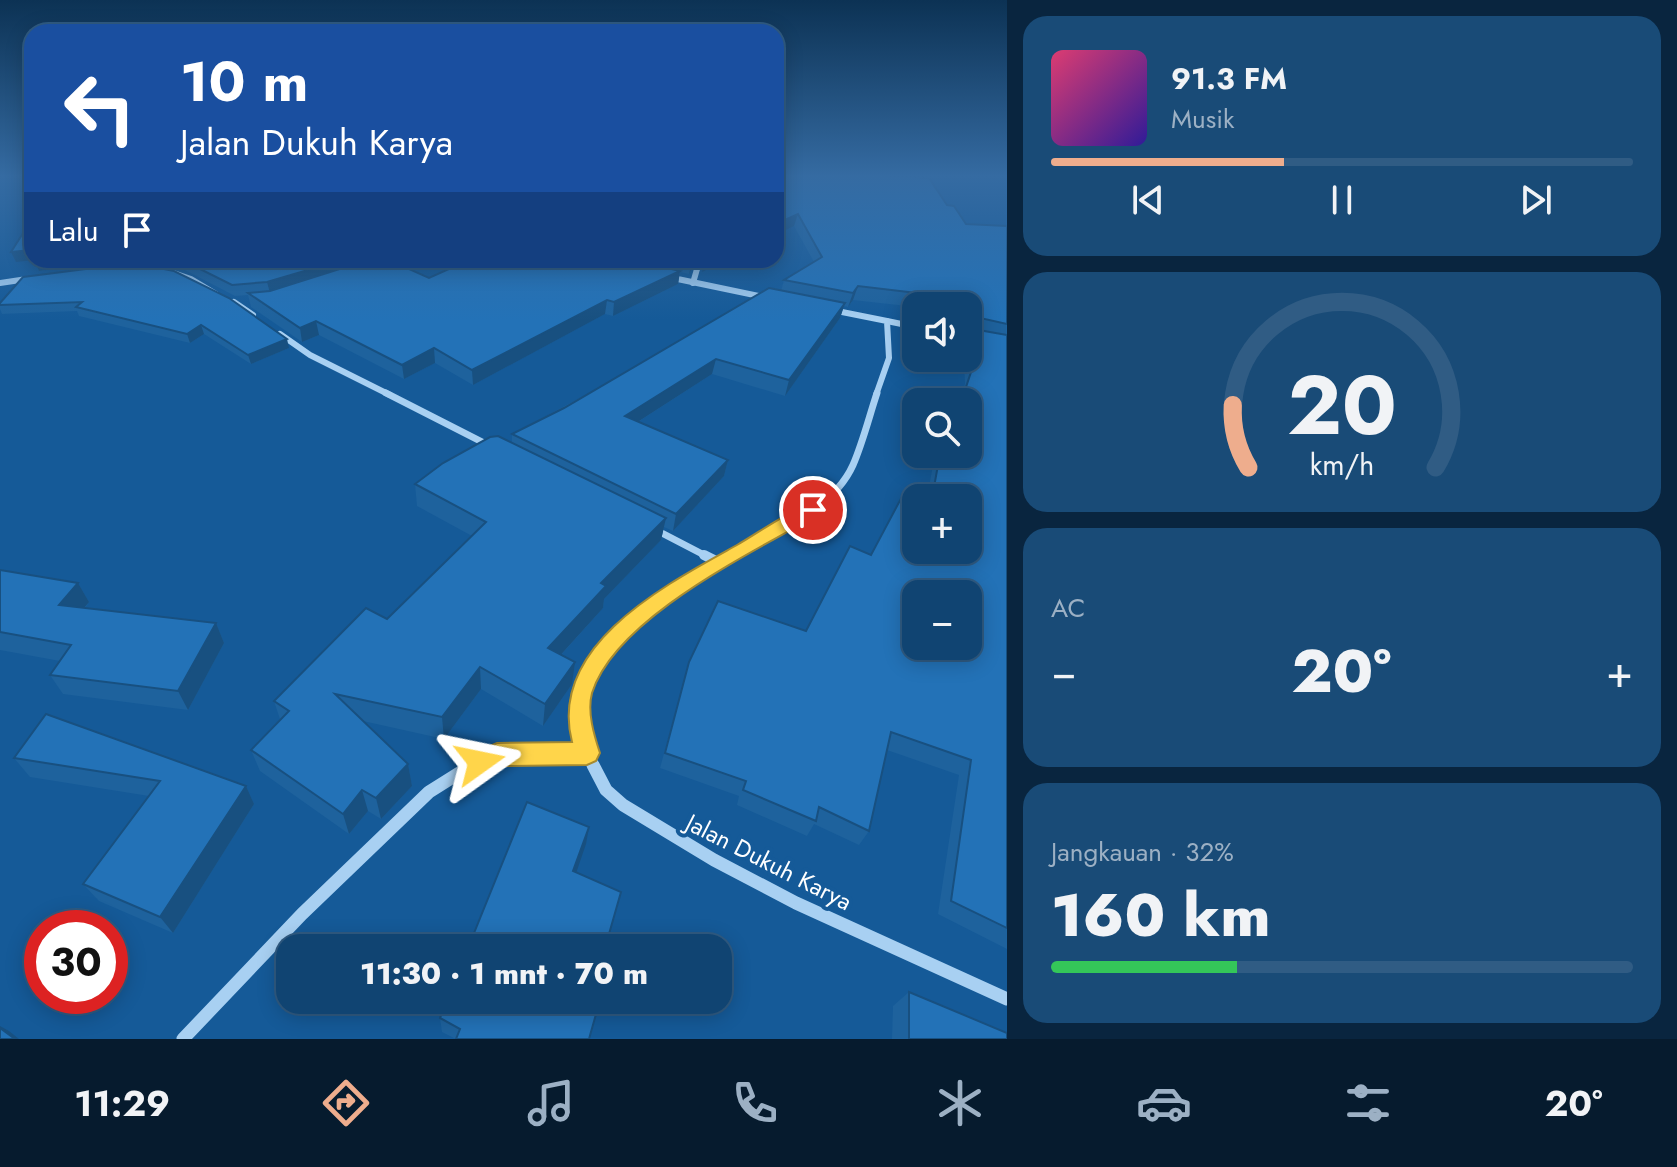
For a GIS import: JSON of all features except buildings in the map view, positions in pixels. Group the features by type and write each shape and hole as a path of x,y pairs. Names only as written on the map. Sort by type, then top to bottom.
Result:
{"street":[{"path":"147,268 179,274 234,302 259,320"},
{"path":"693,283 698,268"},
{"path":"663,276 783,300"},
{"path":"0,283 38,277"},
{"path":"234,302 250,302"},
{"path":"828,309 902,324"},
{"name":"Jalan Dukuh Karya","path":"887,321 889,358 852,468 813,510 668,593 616,638 594,665 580,696 580,726 587,753 607,792 720,865 1007,999"},
{"path":"272,328 310,355 500,451"},
{"path":"651,528 720,563"},
{"path":"183,1039 302,914 429,792 463,769 497,754 587,753"}],"route":[{"path":"480,762 497,754 587,753 580,726 580,696 594,665 616,638 668,593 813,510"}]}
